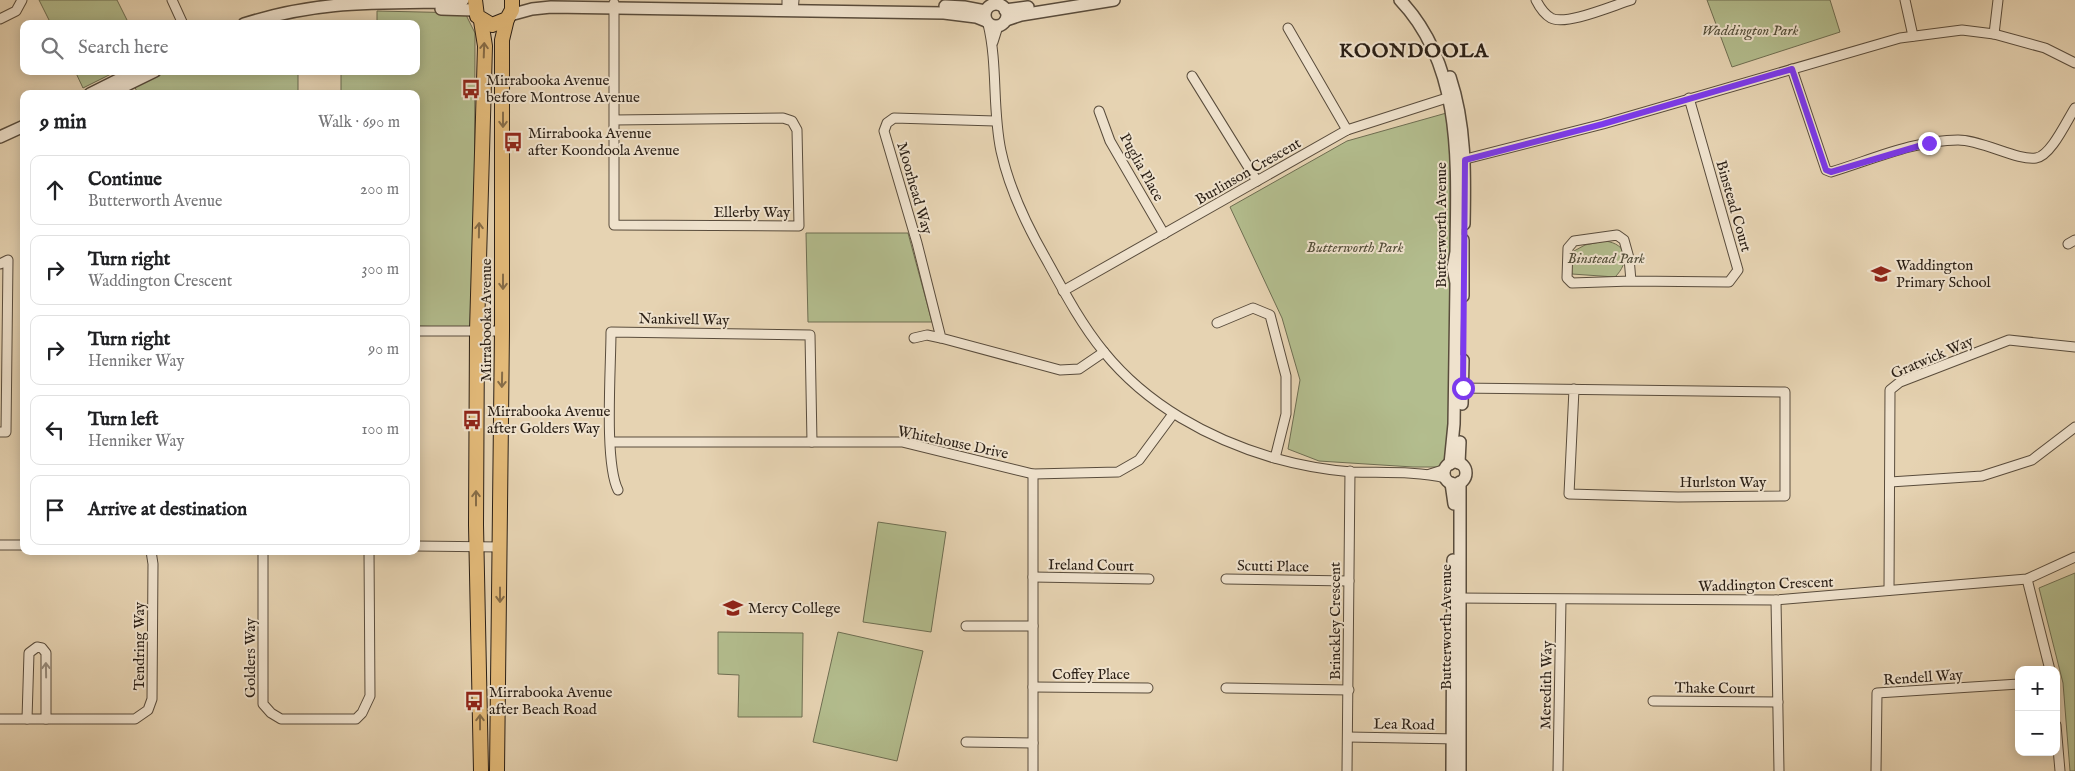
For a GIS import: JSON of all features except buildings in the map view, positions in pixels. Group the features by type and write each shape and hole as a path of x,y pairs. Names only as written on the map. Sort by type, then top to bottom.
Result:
{"main road":[{"name":"Mirrabooka Avenue","path":"497,771 502,331 502,40 512,0"},
{"name":"Mirrabooka Avenue","path":"477,10 485,46 476,331 476,546 480,771"},
{"path":"477,10 492,25 509,17"},
{"path":"499,695 502,771"}],"street":[{"path":"0,19 16,11 22,0"},
{"path":"172,0 181,20"},
{"path":"257,20 314,6 452,2 463,0"},
{"path":"534,0 614,6"},
{"path":"509,17 542,7 790,5 964,7 995,19 1076,2 1114,0"},
{"name":"Butterworth Avenue","path":"1400,0 1414,18 1430,45 1452,96"},
{"name":"Butterworth Avenue","path":"1411,0 1436,39 1452,96 1454,126 1461,161 1456,252 1453,268 1456,283 1459,388 1452,473 1457,598 1456,738 1452,771"},
{"path":"1536,0 1541,9 1551,18 1564,20 1631,0"},
{"path":"1905,0 1912,36"},
{"path":"1994,34 1998,0"},
{"path":"282,20 373,3 477,10"},
{"name":"Ellerby Way","path":"614,6 614,120 614,225 799,226 796,130 792,121 783,118 614,120"},
{"path":"995,19 993,42 995,121 1001,154 1019,205 1063,291 1104,352 1146,393 1173,414 1226,443 1311,467 1350,472 1452,473"},
{"path":"1288,28 1346,130"},
{"path":"1461,161 1912,36 1962,30 1994,34 2045,48 2075,63"},
{"path":"1792,69 1826,170 1831,172 1929,143 1958,140 1988,145 2025,158 2037,158 2047,153 2075,108"},
{"path":"98,90 128,75"},
{"path":"116,90 147,75"},
{"path":"1192,76 1257,181"},
{"name":"Burlinson Crescent","path":"1063,291 1346,130 1452,96"},
{"name":"Binstead Court","path":"1631,281 1629,258 1624,240 1617,235 1574,241 1568,248 1567,278 1572,283 1631,281 1729,282 1738,270 1689,98"},
{"name":"Puglia Place","path":"1099,111 1110,141 1164,234"},
{"name":"Moorhead Way","path":"941,338 917,243 884,131 888,123 894,118 995,121"},
{"path":"0,137 20,128"},
{"path":"0,145 20,136"},
{"path":"0,264 8,260 6,432 0,432"},
{"path":"1217,323 1253,308 1270,315 1286,376 1286,414 1275,458"},
{"path":"420,331 502,331"},
{"name":"Nankivell Way","path":"618,490 612,479 611,332 810,335 812,442"},
{"path":"914,338 927,335 941,338 1060,370 1079,369 1104,352"},
{"name":"Gratwick Way","path":"1889,590 1890,390 1900,382 2009,340 2075,347"},
{"name":"Hurlston Way","path":"1459,388 1574,389 1785,392 1785,496 1678,497 1569,494 1574,389"},
{"name":"Whitehouse Drive","path":"611,442 902,442 1033,474 1118,472 1139,460 1173,414"},
{"path":"1890,482 1982,476 2032,460 2075,427"},
{"name":"Brinckley Crescent","path":"1347,771 1350,472"},
{"path":"1033,474 1033,771"},
{"path":"0,545 20,546"},
{"path":"420,546 500,547"},
{"name":"Tendring Way","path":"0,719 135,719 148,710 152,699 152,555"},
{"name":"Golders Way","path":"264,555 263,704 271,713 281,719 356,719 362,713 370,696 369,555"},
{"name":"Waddington Crescent","path":"1457,598 1776,600 2027,580 2075,556"},
{"name":"Ireland Court","path":"1033,578 1149,579"},
{"name":"Scutti Place","path":"1226,579 1349,581"},
{"path":"2027,580 2049,666"},
{"name":"Meredith Way","path":"1558,771 1561,600"},
{"path":"1776,600 1780,771"},
{"path":"966,626 1033,626"},
{"path":"27,719 29,653 37,647 42,648 46,653 46,719"},
{"name":"Rendell Way","path":"1876,771 1877,693 2015,684"},
{"name":"Coffey Place","path":"1033,687 1148,688"},
{"path":"1226,688 1349,690"},
{"name":"Thake Court","path":"1652,701 1778,702"},
{"name":"Lea Road","path":"1348,737 1456,738"},
{"name":"Butterworth Avenue","path":"1456,738 1460,771"},
{"path":"966,742 1033,743"},
{"path":"2059,756 2060,771"}],"green space":[{"path":"39,0 117,0 127,20 49,20"},
{"name":"Waddington Park","path":"1707,0 1830,0 1840,32 1732,67"},
{"path":"377,11 465,13 475,33 474,328 420,326 420,90 341,90 341,75 420,75 420,20 377,20"},
{"path":"77,75 109,75 83,88"},
{"path":"152,75 298,75 298,90 136,90 133,83"},
{"name":"Butterworth Park","path":"1450,112 1450,467 1413,467 1319,461 1288,449 1300,380 1282,318 1230,207 1347,141"},
{"path":"806,233 908,233 932,322 808,322"},
{"name":"Binstead Park","path":"1605,241 1618,246 1624,254 1623,265 1615,277 1572,274 1571,264 1574,251 1585,245"},
{"path":"878,522 946,532 931,632 863,622"},
{"path":"2075,573 2075,771 2070,771 2060,666 2039,588"},
{"path":"718,632 803,633 802,717 738,717 739,675 718,674"},
{"path":"838,632 923,651 897,761 813,742"}],"place":[{"name":"Mirrabooka Avenue before Montrose Avenue","path":"471,89"},
{"name":"Mirrabooka Avenue after Koondoola Avenue","path":"513,142"},
{"name":"Waddington Primary School","path":"1881,274"},
{"name":"Mirrabooka Avenue after Golders Way","path":"472,420"},
{"name":"Mercy College","path":"733,608"},
{"name":"Mirrabooka Avenue after Beach Road","path":"474,701"}],"district":[{"name":"KOONDOOLA","path":"1414,50"}],"route":[{"path":"1463,388 1465,160 1603,124 1792,69 1826,170 1831,172 1929,143"}]}
